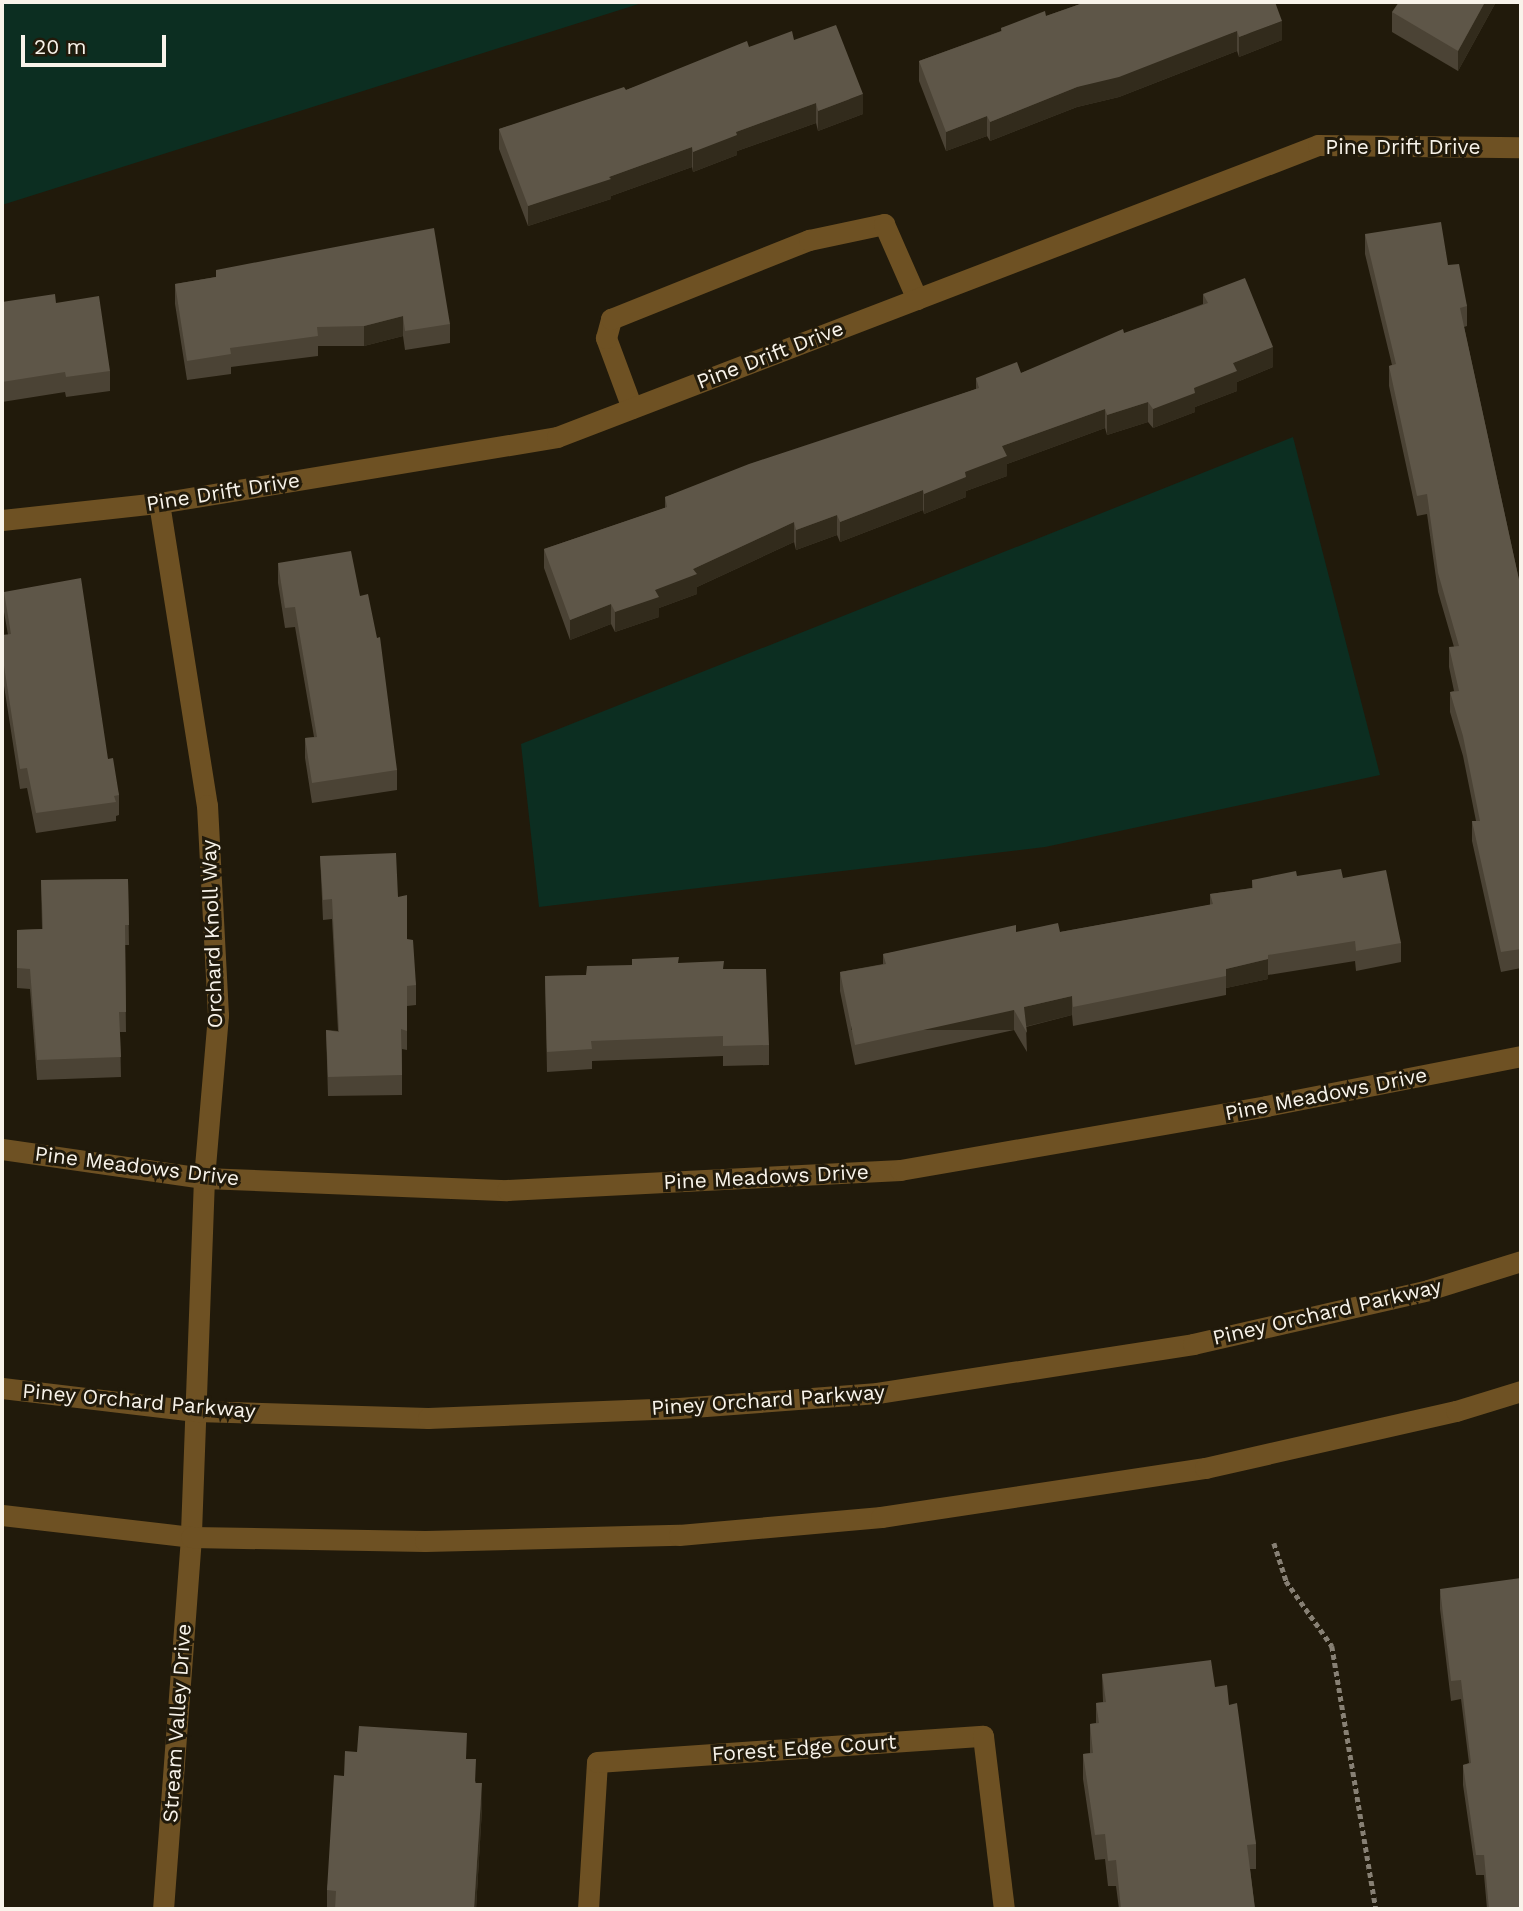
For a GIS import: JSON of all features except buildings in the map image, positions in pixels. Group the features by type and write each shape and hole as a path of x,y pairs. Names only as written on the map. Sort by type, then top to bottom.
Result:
{"street":[{"name":"Pine Drift Drive","path":"2,520 159,503 557,437 1318,145 1521,148"},
{"path":"632,408 606,338 611,319 809,240 884,225 918,299"},
{"name":"Orchard Knoll Way","path":"159,503 207,805 218,1015 204,1178 191,1537"},
{"name":"Pine Meadows Drive","path":"2,1149 204,1178 507,1190 900,1170 1266,1106 1521,1056"},
{"name":"Piney Orchard Parkway","path":"2,1388 196,1411 428,1418 679,1408 877,1393 1194,1344 1428,1290 1521,1261"},
{"path":"2,1515 191,1537 425,1541 679,1535 881,1517 1205,1468 1456,1411 1521,1391"},
{"name":"Stream Valley Drive","path":"163,1909 191,1537"},
{"name":"Forest Edge Court","path":"588,1909 597,1762 983,1736 1004,1909"}],"path":[{"path":"1274,1543 1286,1581 1332,1646 1376,1909"}],"green space":[{"path":"2,2 645,2 2,205"},
{"path":"1293,437 1380,775 1045,847 539,907 521,744"}]}
